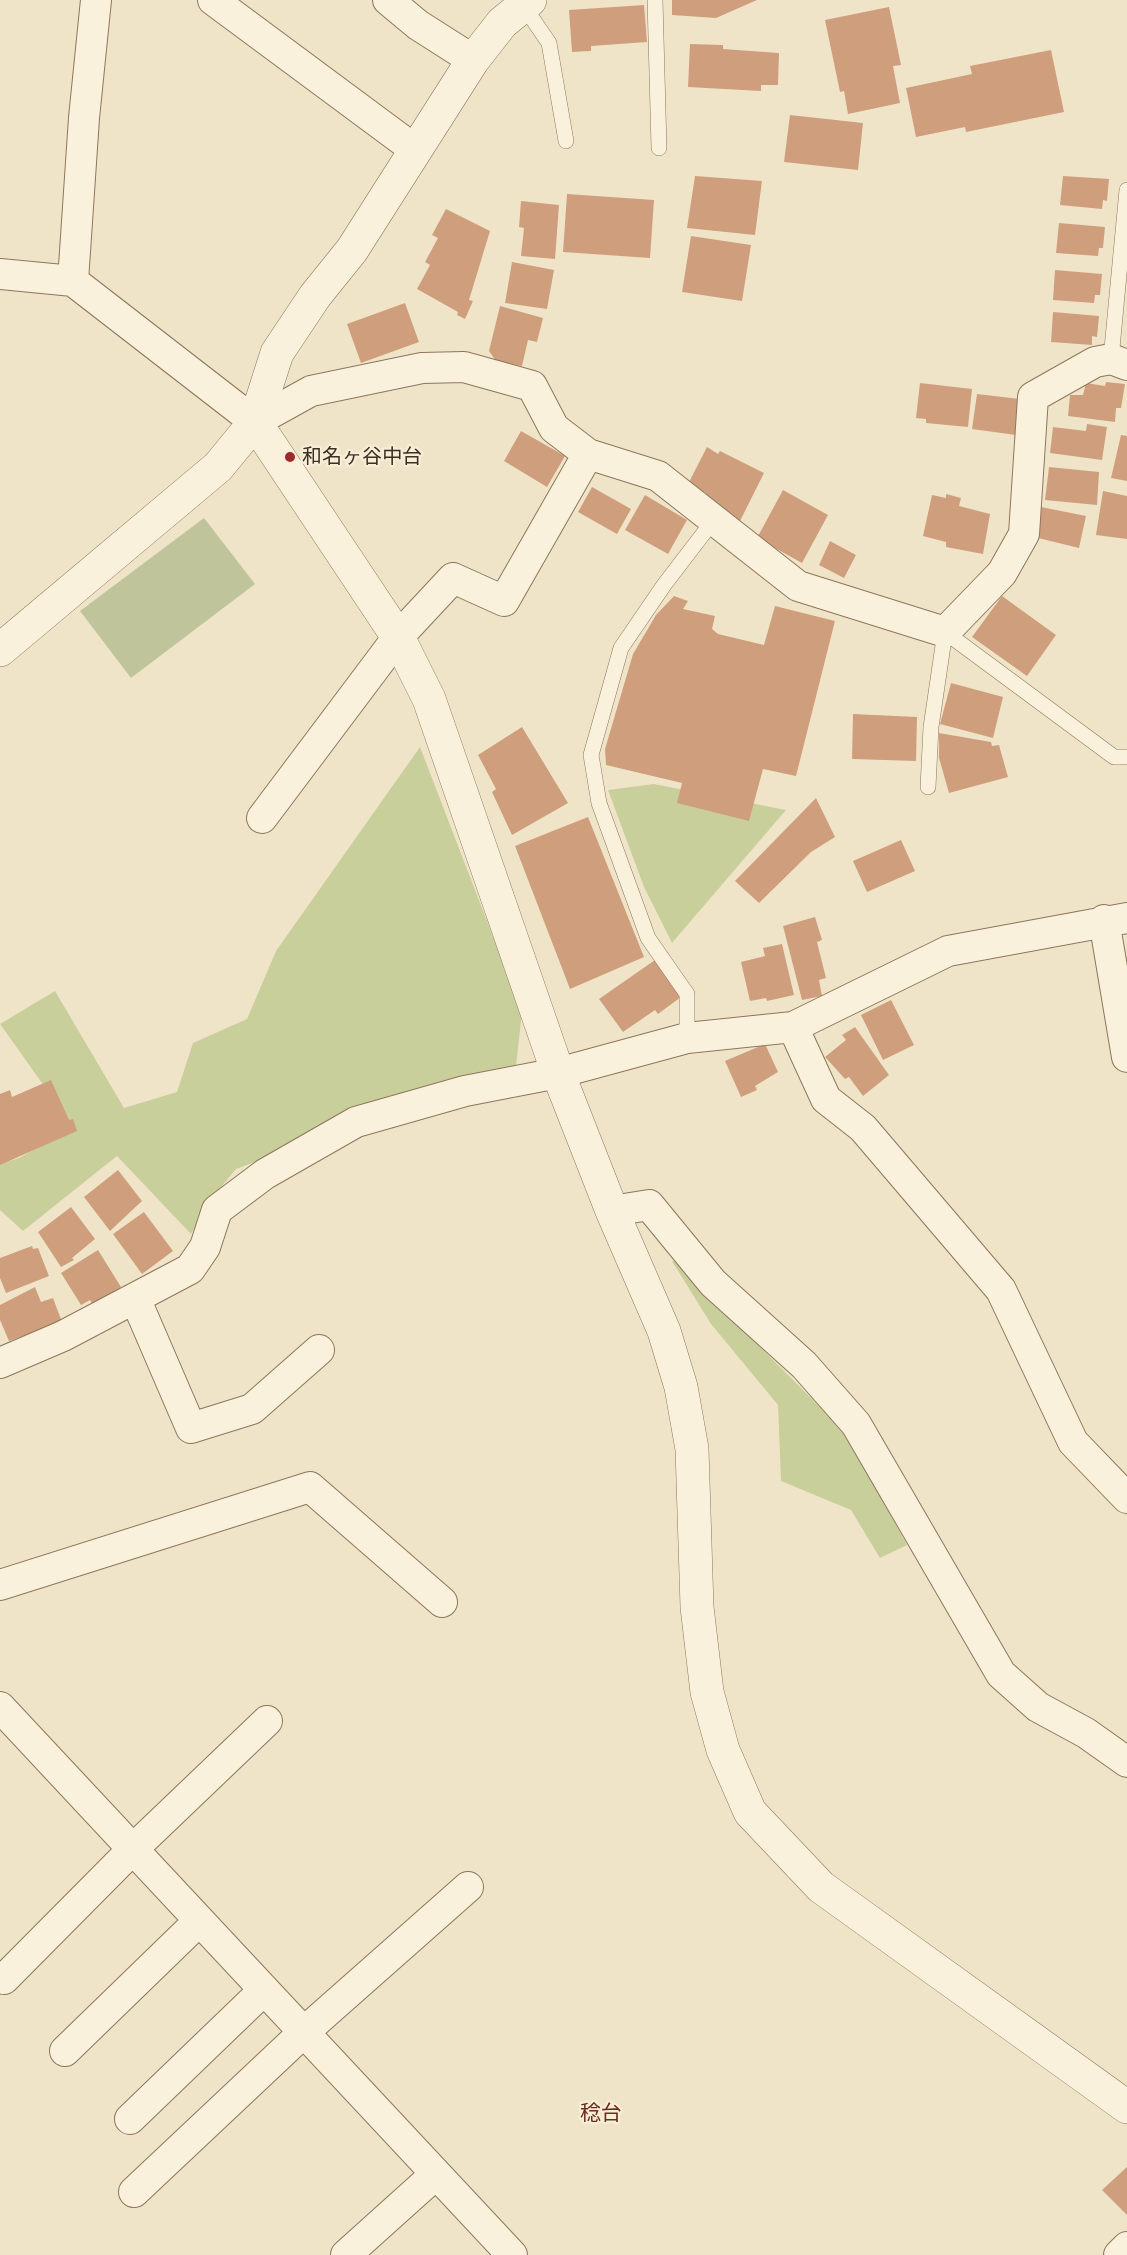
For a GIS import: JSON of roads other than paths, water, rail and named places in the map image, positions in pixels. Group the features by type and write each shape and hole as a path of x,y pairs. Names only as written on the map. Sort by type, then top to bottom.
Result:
{"street":[{"path":"73,281 84,118 96,0"},
{"path":"213,0 414,149"},
{"path":"388,0 418,25 473,60"},
{"path":"255,422 277,353 315,296 352,250 414,149 473,60 502,23 526,3"},
{"path":"0,274 73,281 255,422 398,638 429,699 558,1073 612,1211 664,1331 681,1387 692,1449 697,1607 707,1692 723,1750 750,1812 821,1887 1127,2107"},
{"path":"0,650 218,467 255,422 311,391 422,368 464,367 532,386 554,428 588,454 658,476 798,586 945,632 1002,573 1024,534 1033,397 1095,362 1119,362"},
{"path":"262,818 398,638 453,578 504,601 588,454"},
{"path":"0,1363 63,1336 190,1269 205,1247 217,1210 266,1174 356,1122 465,1091 558,1073 687,1038 793,1027 948,951 1115,919 1127,1057"},
{"path":"793,1027 826,1099 863,1128 1001,1290 1073,1442 1127,1498"},
{"path":"612,1211 649,1205 713,1283 804,1365 856,1424 1001,1674 1038,1707 1086,1733 1127,1762"},
{"path":"135,1298 191,1428 252,1409 319,1350"},
{"path":"0,1585 310,1487 442,1602"},
{"path":"0,1707 512,2255"},
{"path":"4,1979 132,1850 267,1721"},
{"path":"134,2192 303,2032 468,1887"},
{"path":"65,2052 199,1921"},
{"path":"130,2119 264,1990"},
{"path":"346,2255 436,2174"},
{"path":"1119,2255 1127,2247"}],"lane":[{"path":"655,0 659,148"},
{"path":"526,3 549,43 566,141"},
{"path":"1119,362 1127,190"},
{"path":"687,1038 687,994 648,938 599,802 591,755 621,648 664,585 713,521"},
{"path":"928,787 931,727 945,632 1114,757 1127,757"}],"place":[{"name":"和名ヶ谷中台","path":"290,457"}],"district":[{"name":"稔台","path":"601,2114"}]}
